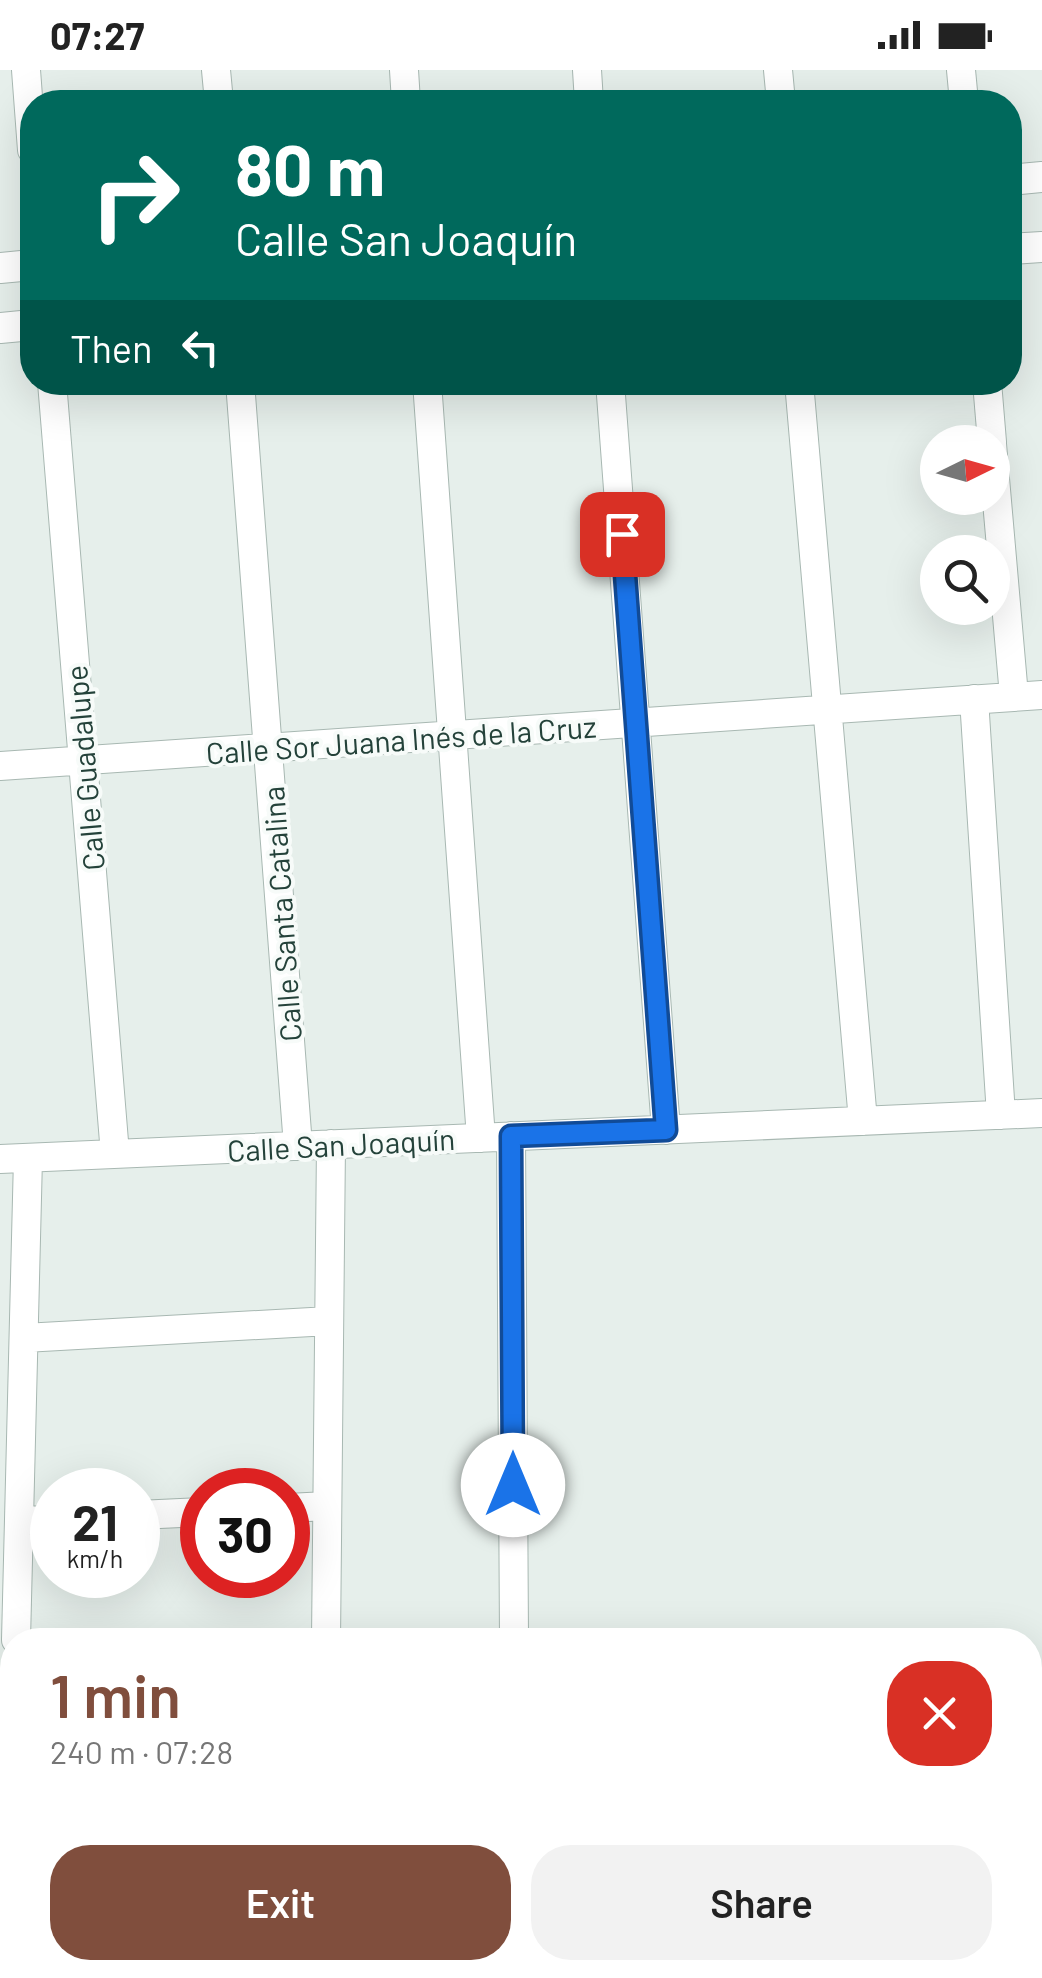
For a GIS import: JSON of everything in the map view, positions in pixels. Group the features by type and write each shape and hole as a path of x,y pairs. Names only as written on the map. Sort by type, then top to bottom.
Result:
{"street":[{"name":"Calle Guadalupe","path":"53,395 115,1154"},
{"name":"Calle Santa Catalina","path":"241,395 298,1146"},
{"path":"427,395 481,1138"},
{"path":"611,395 666,1130"},
{"path":"800,395 863,1121"},
{"path":"988,395 990,425"},
{"path":"1002,515 1028,696"},
{"name":"Calle Sor Juana Inés de la Cruz","path":"0,766 1028,696"},
{"path":"974,700 1001,1115"},
{"name":"Calle San Joaquín","path":"14,1158 1042,1113"},
{"path":"511,1136 514,1628"},
{"path":"326,1628 331,1144"},
{"path":"14,1158 24,1338 16,1628"},
{"path":"24,1338 329,1321"},
{"path":"310,1507 327,1506"},
{"path":"19,1521 30,1521"}],"route":[{"path":"513,1485 511,1136 666,1130 622,534"}]}
